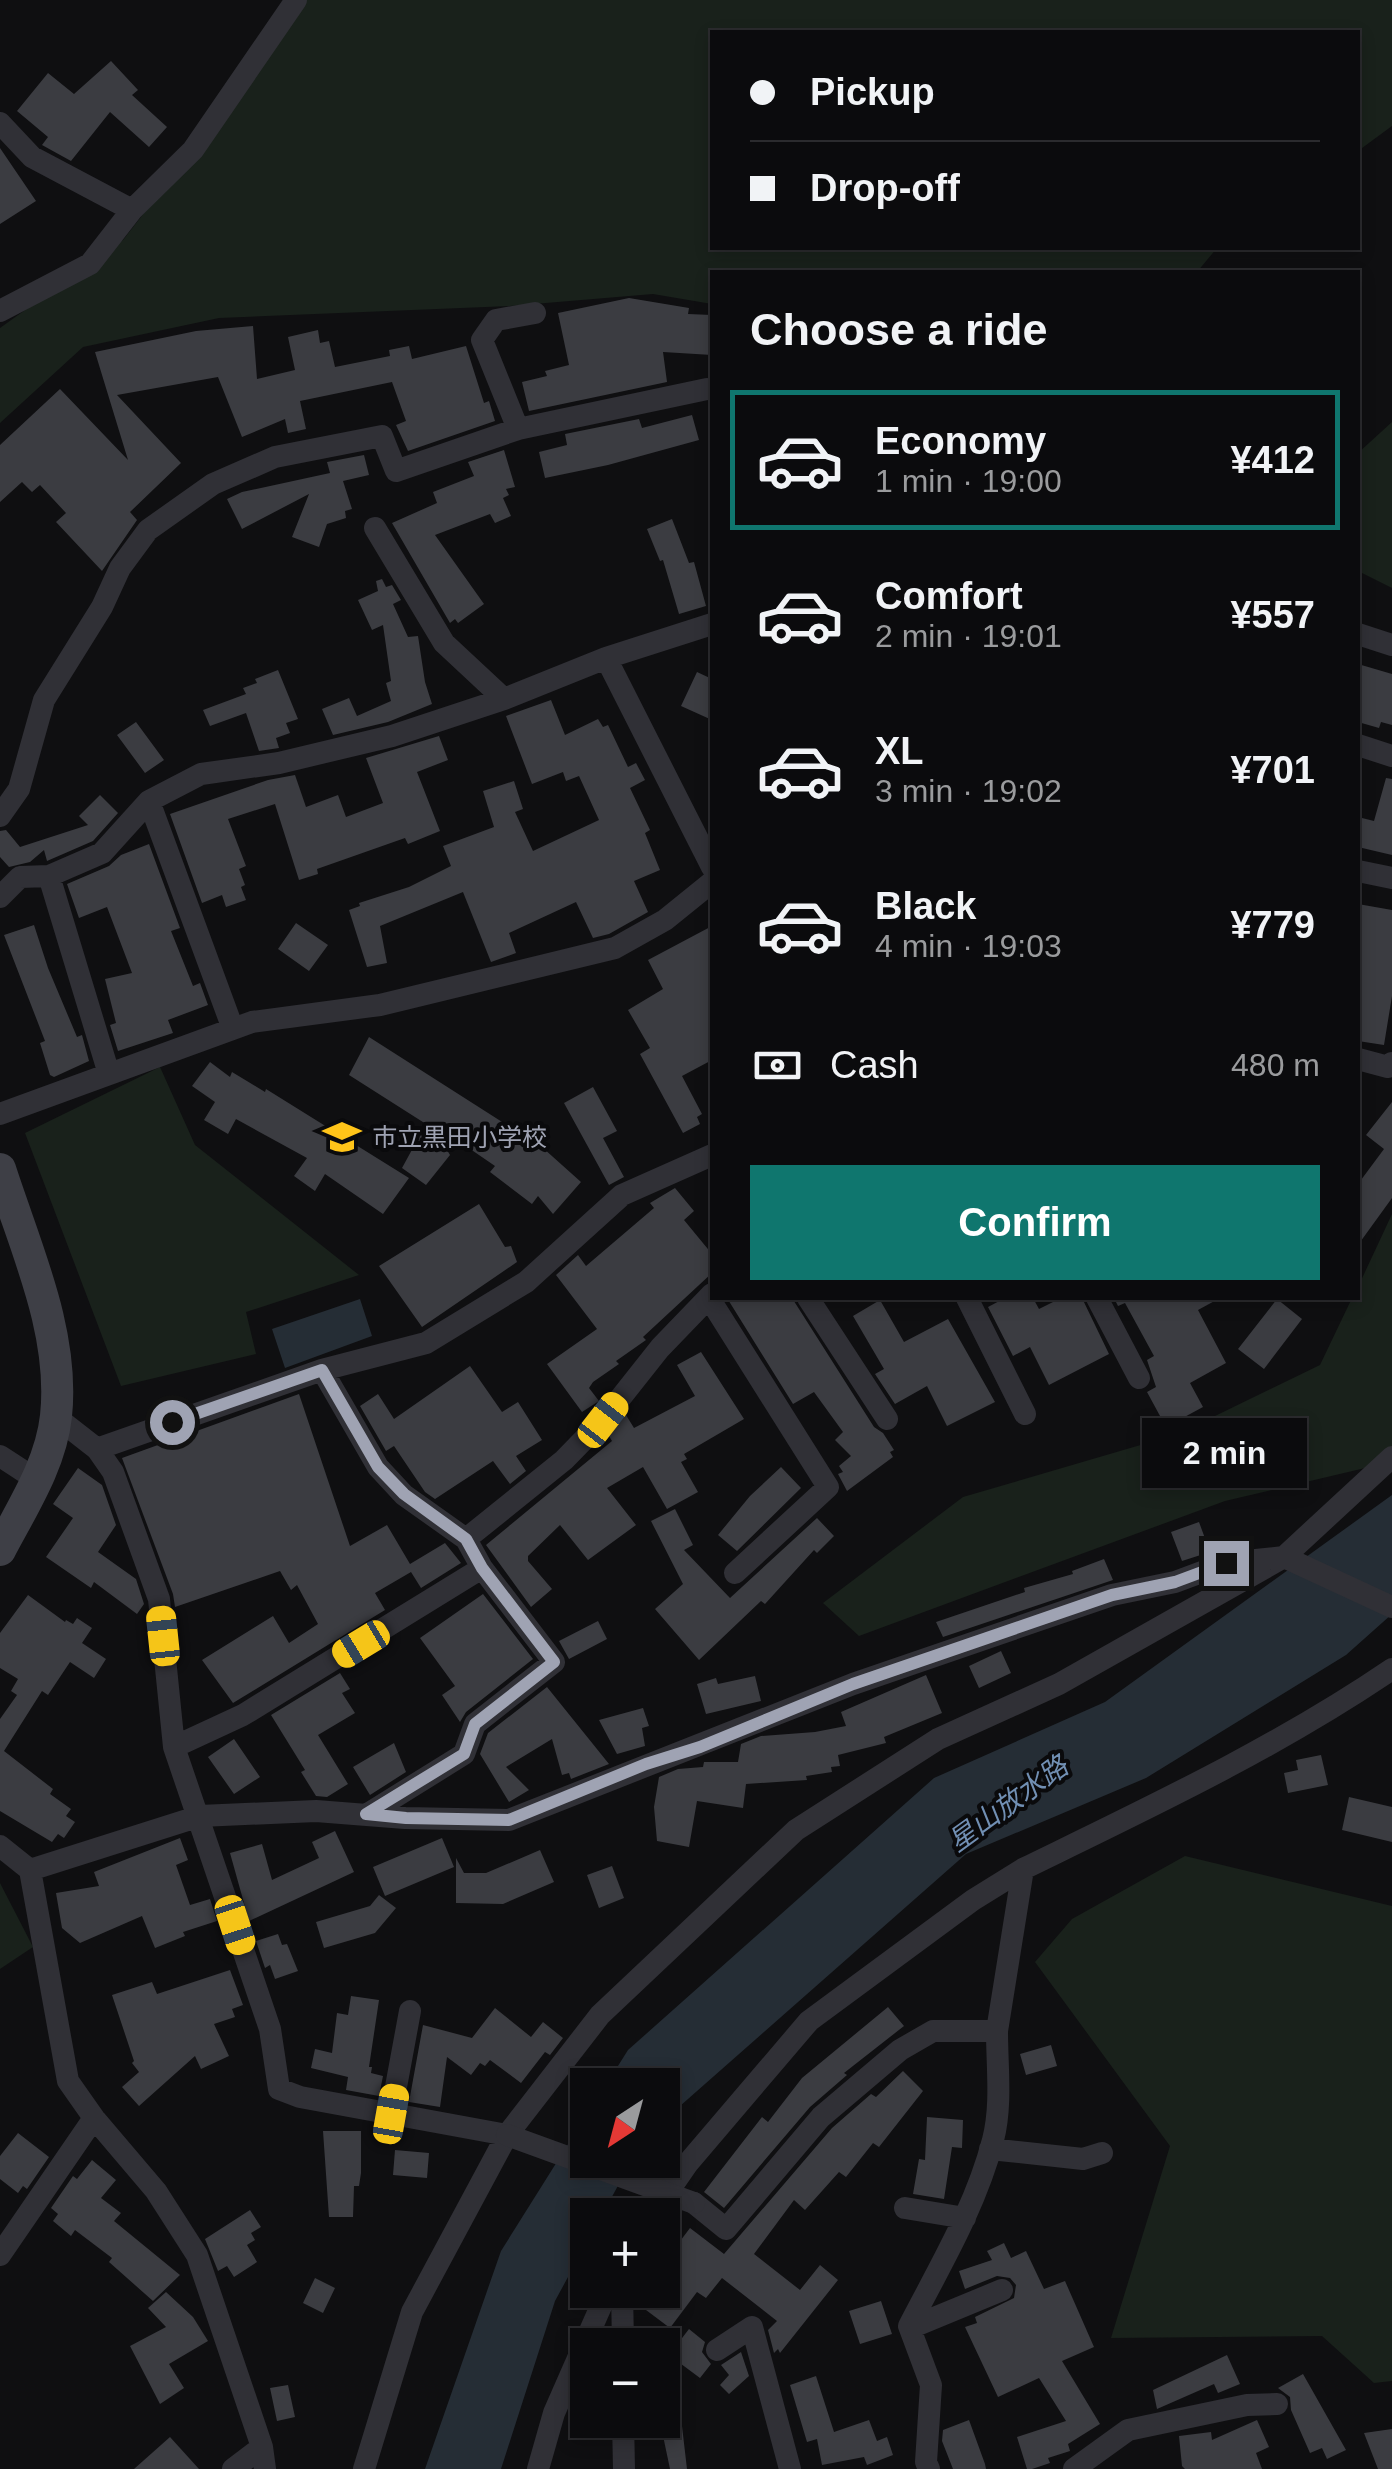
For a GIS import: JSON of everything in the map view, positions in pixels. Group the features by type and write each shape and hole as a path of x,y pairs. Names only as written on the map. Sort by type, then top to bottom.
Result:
{"street":[{"path":"0,311 90,264 132,210 193,150 296,0"},
{"path":"0,123 32,157 132,210"},
{"path":"518,429 482,340 496,320 535,313"},
{"path":"0,816 20,789 44,700 102,607 120,568 148,530 214,484 276,457 382,436 396,470 518,429 710,390"},
{"path":"375,528 444,642 504,698"},
{"path":"0,897 20,877 48,876 102,852 149,801 201,774 279,763 392,736 710,625"},
{"path":"1360,635 1392,645"},
{"path":"606,658 710,863"},
{"path":"1360,746 1392,756"},
{"path":"149,801 233,1029"},
{"path":"1360,871 1392,878"},
{"path":"48,876 110,1074"},
{"path":"0,1114 252,1022 396,1002 614,948 665,920 710,884"},
{"path":"1360,1059 1388,1067 1392,1063"},
{"path":"97,1449 322,1370 426,1343 526,1282 622,1195 710,1156"},
{"path":"0,1170 46,1313 56,1359 56,1417 37,1480 0,1550"},
{"path":"466,1539 577,1447 660,1348 710,1296"},
{"path":"712,1300 828,1486 736,1573"},
{"path":"809,1300 887,1419"},
{"path":"969,1300 1025,1414"},
{"path":"1098,1300 1139,1378"},
{"path":"322,1370 378,1467 404,1494 466,1539 482,1568 554,1662 475,1724 464,1754 366,1814"},
{"path":"56,1417 97,1449 113,1472 159,1600 174,1747 270,2029 279,2089 300,2098 507,2135 694,2203 726,2229 821,2117 900,2050 933,2031 997,2031"},
{"path":"0,1456 37,1480"},
{"path":"364,2469 412,2312 507,2135 600,2015 796,1830 938,1740 1059,1684 1284,1557 1392,1457"},
{"path":"30,1870 200,1816 316,1810 406,1818 509,1820 853,1684 1093,1601 1175,1582 1226,1563 1284,1557 1392,1607"},
{"path":"174,1747 243,1715 482,1568"},
{"path":"664,2198 688,2163 809,2022 973,1900 1023,1869 1195,1784 1392,1670"},
{"path":"0,1846 30,1870 68,2081 156,2191 197,2256 263,2458 233,2469"},
{"path":"929,2469 926,2462 931,2385 910,2328 964,2218 990,2149 998,2106 997,2031 1023,1869"},
{"path":"391,2114 410,2011"},
{"path":"0,2254 94,2118"},
{"path":"990,2149 1084,2160 1102,2153"},
{"path":"905,2208 964,2218"},
{"path":"910,2328 1002,2290"},
{"path":"538,2469 554,2413 600,2308"},
{"path":"718,2350 752,2327 790,2469"},
{"path":"1074,2469 1128,2430 1247,2405 1276,2404"},
{"path":"623,2438 624,2469"}],"shaded area":[{"path":"296,0 1392,0 1392,126 1360,150 1360,30 710,30 710,250 1215,250 1199,270 710,270 710,304 653,294 510,306 219,318 83,347 0,423 0,328 123,240 193,150"},
{"path":"1392,422 1392,588 1360,572 1360,451"},
{"path":"160,1067 195,1145 359,1275 246,1312 256,1354 121,1386 25,1133"},
{"path":"1392,1214 1392,1457 1382,1464 1225,1501 859,1636 823,1603 963,1497 1178,1434 1320,1365 1351,1300 1360,1300 1360,1283"},
{"path":"1185,1856 1392,1906 1392,2381 1374,2383 1322,2336 1111,2338 1170,2146 1035,1962 1072,1919"},
{"path":"0,1883 33,1947 0,1969"}],"water":[{"path":"360,1299 372,1336 285,1368 272,1329"},
{"name":"星山放水路","path":"1392,1495 1392,1614 1346,1655 1146,1778 966,1854 680,2106 680,2068 617,2068 628,2050 934,1778 1105,1702"},
{"path":"570,2141 570,2178 622,2178 611,2198 570,2198 570,2273 555,2301 501,2469 425,2469 501,2251"}],"building":[{"path":"111,61 138,90 132,95 167,127 149,147 110,112 71,161 42,145 48,137 17,111 48,73 74,94"},
{"path":"0,148 36,201 0,224"},
{"path":"629,298 689,308 688,314 710,315 710,355 663,352 667,382 529,411 522,382 569,365 558,313"},
{"path":"253,326 257,379 295,370 288,337 318,330 320,343 329,341 335,367 390,356 389,350 409,346 412,359 466,346 484,403 489,401 495,421 408,451 396,425 406,421 392,382 300,401 306,429 288,433 285,419 242,437 218,377 117,395 181,463 130,512 137,520 102,571 56,522 66,513 40,485 32,492 22,482 0,502 0,445 60,389 128,460 95,352 196,331"},
{"path":"692,415 699,440 545,478 539,452 567,445 565,434 639,419 642,428"},
{"path":"504,450 515,487 506,489 509,495 503,498 511,516 495,523 490,514 435,535 484,604 458,623 455,619 450,623 392,523 437,503 433,492 474,476 468,462"},
{"path":"364,455 369,475 343,481 352,509 345,511 346,518 327,524 319,547 292,537 309,494 242,529 227,499 242,492 330,473 327,462"},
{"path":"672,519 689,563 694,562 706,606 679,614 663,560 660,561 647,529"},
{"path":"382,579 386,587 392,585 401,600 393,604 408,637 418,636 432,704 388,722 333,735 322,709 349,698 357,716 391,701 386,683 391,681 383,625 372,630 358,600 378,591 376,581"},
{"path":"1360,665 1392,674 1392,725 1381,722 1379,728 1360,723"},
{"path":"278,670 298,719 286,723 290,733 276,738 279,748 259,751 246,713 210,726 203,710 246,694 243,688 257,683 255,679"},
{"path":"697,672 710,678 710,719 681,706"},
{"path":"551,700 565,735 598,719 603,727 608,725 628,767 636,763 645,780 630,788 650,830 645,833 660,870 634,881 648,912 609,934 593,938 576,902 509,933 516,953 491,962 463,892 380,926 387,963 367,967 349,910 451,866 443,846 494,827 483,791 514,781 523,809 515,812 533,851 599,820 579,776 566,781 563,772 532,784 506,716"},
{"path":"136,722 164,760 145,773 117,735"},
{"path":"439,736 448,760 417,772 440,831 408,844 405,838 317,869 318,874 299,880 275,804 228,819 246,866 239,869 246,900 226,907 222,895 202,903 170,814 268,780 295,775 306,807 338,795 346,817 383,803 366,758"},
{"path":"1386,778 1392,779 1392,855 1360,847 1360,818 1374,821"},
{"path":"100,795 118,813 93,841 47,861 44,850 30,862 9,867 0,857 0,831 6,830 20,847 88,825 79,816"},
{"path":"149,844 180,928 171,931 193,986 200,983 208,1005 168,1020 173,1033 118,1051 110,1025 116,1023 105,979 132,973 107,907 79,918 67,884"},
{"path":"1360,904 1392,910 1392,996 1384,1045 1360,1041"},
{"path":"296,923 328,945 309,971 278,949"},
{"path":"34,925 77,1037 82,1035 89,1061 54,1077 40,1043 45,1041 4,935"},
{"path":"710,927 710,1061 682,1076 702,1114 697,1117 700,1124 683,1133 640,1054 650,1048 628,1010 663,989 648,960"},
{"path":"369,1037 543,1148 581,1182 553,1214 538,1196 532,1204 490,1172 495,1166 460,1142 453,1151 444,1145 450,1155 426,1185 402,1168 426,1124 349,1075"},
{"path":"210,1062 230,1077 232,1072 265,1092 266,1089 409,1178 383,1214 325,1174 315,1191 294,1176 307,1158 236,1119 228,1134 204,1120 215,1102 192,1086"},
{"path":"593,1087 617,1131 603,1138 624,1177 609,1185 564,1103"},
{"path":"1392,1102 1392,1198 1360,1242 1360,1181 1384,1149 1366,1135"},
{"path":"675,1188 694,1211 684,1220 710,1252 710,1275 643,1337 646,1340 593,1382 589,1388 599,1401 582,1412 547,1364 597,1329 556,1275 578,1255 586,1266 654,1208 650,1203"},
{"path":"479,1204 505,1247 511,1246 517,1262 422,1327 379,1266"},
{"path":"728,1300 793,1300 874,1427 894,1450 890,1452 893,1457 847,1491 838,1474 843,1472 839,1466 851,1456 835,1440 843,1432 814,1392 793,1404"},
{"path":"880,1300 904,1342 948,1319 995,1402 947,1426 927,1386 895,1404 875,1374 884,1369 853,1316"},
{"path":"1001,1300 1034,1300 1039,1309 1057,1300 1083,1300 1109,1354 1049,1385 1030,1347 1013,1356 988,1307"},
{"path":"1115,1300 1216,1300 1198,1310 1226,1363 1190,1383 1203,1407 1166,1427 1147,1392 1156,1387 1147,1360 1154,1356 1125,1303 1118,1306"},
{"path":"1276,1300 1302,1319 1264,1369 1238,1349"},
{"path":"701,1352 744,1419 684,1454 687,1459 681,1462 698,1492 667,1509 643,1467 607,1488 636,1525 588,1560 560,1525 528,1556 552,1589 531,1607 486,1545 612,1441 609,1436 626,1415 634,1428 695,1396 677,1365"},
{"path":"470,1366 502,1412 518,1402 542,1440 516,1456 526,1471 510,1484 493,1461 435,1499 425,1492 394,1446 386,1451 360,1406 378,1394 394,1419"},
{"path":"299,1394 350,1546 387,1525 410,1564 445,1543 461,1563 421,1588 411,1572 375,1593 385,1610 233,1703 202,1660 273,1616 289,1643 318,1624 297,1585 291,1590 280,1571 175,1607 122,1458"},
{"path":"781,1467 801,1488 737,1551 718,1535 750,1496"},
{"path":"78,1468 102,1485 116,1525 98,1552 136,1579 144,1604 137,1614 94,1582 91,1588 46,1557 73,1518 53,1504"},
{"path":"675,1509 693,1545 684,1550 730,1598 817,1518 834,1536 817,1553 814,1550 765,1604 761,1601 699,1660 655,1609 683,1584 651,1521"},
{"path":"1199,1522 1210,1552 1182,1561 1171,1532"},
{"path":"1104,1559 1113,1580 943,1637 936,1622 1073,1574 1072,1571"},
{"path":"483,1594 533,1659 466,1712 460,1722 442,1695 455,1686 420,1638"},
{"path":"28,1595 65,1622 73,1624 77,1618 92,1628 82,1643 106,1659 94,1678 70,1662 48,1695 42,1691 4,1751 53,1789 50,1794 71,1809 66,1816 75,1822 64,1838 58,1834 52,1842 0,1811 0,1719 17,1695 11,1691 18,1679 0,1668 0,1633"},
{"path":"598,1621 607,1639 569,1659 559,1641"},
{"path":"1001,1651 1011,1673 979,1688 969,1666"},
{"path":"340,1673 350,1689 342,1693 355,1713 318,1735 348,1784 327,1797 316,1796 301,1772 305,1770 271,1715"},
{"path":"926,1675 942,1713 884,1737 886,1743 838,1755 840,1766 831,1767 832,1772 806,1776 807,1780 746,1784 743,1808 697,1801 689,1847 657,1841 654,1807 659,1777 678,1769 703,1767 704,1762 738,1762 741,1744 761,1736 846,1726 841,1712"},
{"path":"755,1676 761,1701 706,1714 697,1684 716,1678 718,1684"},
{"path":"547,1687 609,1764 571,1779 569,1773 562,1775 552,1739 506,1767 529,1790 509,1802 480,1754 488,1733"},
{"path":"643,1708 649,1726 642,1728 645,1746 617,1754 599,1720"},
{"path":"234,1739 260,1777 234,1794 208,1757"},
{"path":"394,1743 406,1772 370,1795 353,1767"},
{"path":"1321,1755 1328,1785 1288,1793 1284,1773 1298,1770 1296,1760"},
{"path":"1349,1797 1392,1807 1392,1842 1342,1830"},
{"path":"335,1831 354,1872 249,1921 230,1853 262,1844 272,1880 319,1858 312,1842"},
{"path":"180,1838 188,1860 176,1865 190,1905 210,1899 217,1921 183,1932 185,1936 155,1948 142,1916 80,1943 62,1928 56,1893 99,1886 94,1872"},
{"path":"442,1838 454,1867 385,1896 373,1867"},
{"path":"540,1850 554,1882 503,1904 456,1903 456,1858 464,1873 486,1873"},
{"path":"612,1866 624,1898 599,1908 587,1875"},
{"path":"379,1895 396,1908 375,1933 324,1948 316,1922 370,1906"},
{"path":"278,1934 282,1945 287,1944 298,1971 275,1979 270,1965 265,1968 256,1941"},
{"path":"230,1970 243,2005 232,2009 235,2017 214,2024 229,2056 201,2069 195,2056 139,2106 122,2087 139,2072 132,2063 112,1995 152,1982 157,1994"},
{"path":"351,1996 379,2000 369,2067 371,2073 383,2076 379,2096 346,2090 348,2077 311,2068 315,2049 332,2053 337,2013 348,2015"},
{"path":"888,2007 904,2026 844,2073 847,2075 810,2107 724,2208 704,2192 762,2117 768,2122 802,2078"},
{"path":"495,2008 531,2037 543,2022 563,2038 550,2055 545,2052 521,2083 490,2060 485,2066 480,2063 471,2075 447,2057 440,2107 409,2102 423,2025 472,2038"},
{"path":"1051,2045 1057,2066 1026,2075 1020,2054"},
{"path":"903,2071 923,2091 879,2147 873,2143 846,2177 839,2172 805,2210 794,2200 754,2254 800,2290 820,2265 838,2280 780,2353 778,2349 774,2353 768,2330 777,2321 722,2278 706,2298 697,2292 670,2328 643,2308 680,2308 680,2241 690,2228 724,2254 832,2128 871,2094 876,2097"},
{"path":"927,2117 963,2120 962,2148 952,2147 944,2199 913,2194 919,2159 925,2160"},
{"path":"323,2131 361,2131 361,2173 359,2186 354,2186 353,2217 329,2217"},
{"path":"18,2133 49,2157 27,2189 23,2186 18,2193 0,2179 0,2156"},
{"path":"395,2150 429,2153 427,2178 393,2175"},
{"path":"92,2160 116,2180 101,2198 121,2213 114,2221 180,2275 153,2301 109,2262 112,2258 75,2230 71,2236 53,2221 58,2214 51,2208 73,2176 77,2179"},
{"path":"250,2210 261,2227 251,2233 255,2240 247,2245 257,2262 234,2277 227,2266 218,2271 205,2239"},
{"path":"1004,2243 1011,2258 1026,2251 1044,2289 1065,2281 1094,2347 1062,2361 1100,2424 1068,2444 1070,2451 1048,2458 1050,2463 1032,2469 1027,2469 1017,2437 1066,2421 1039,2378 998,2397 965,2327 977,2323 975,2317 1014,2298 1016,2285 1010,2278 997,2276 965,2289 959,2271 992,2260 987,2251"},
{"path":"315,2278 335,2288 323,2313 303,2303"},
{"path":"166,2292 193,2317 208,2341 169,2364 184,2388 160,2404 130,2346 166,2327 148,2308"},
{"path":"881,2301 892,2334 860,2344 849,2311"},
{"path":"689,2329 705,2342 702,2352 711,2364 700,2378 680,2363 680,2341"},
{"path":"741,2352 749,2376 729,2394 720,2385 729,2375 721,2365"},
{"path":"1227,2355 1240,2384 1218,2393 1214,2384 1157,2409 1153,2390"},
{"path":"1303,2374 1346,2450 1327,2459 1322,2448 1310,2453 1291,2410 1290,2397 1278,2388"},
{"path":"816,2376 834,2432 869,2420 877,2441 887,2437 893,2455 867,2465 864,2457 822,2465 817,2439 807,2442 790,2385"},
{"path":"288,2385 295,2417 277,2421 270,2388"},
{"path":"680,2409 687,2469 670,2469 663,2438 680,2438"},
{"path":"969,2420 986,2469 953,2469 942,2441 943,2430"},
{"path":"1257,2420 1269,2447 1256,2453 1262,2469 1182,2466 1179,2436 1211,2432 1212,2440"},
{"path":"1392,2429 1392,2469 1378,2469 1364,2433"},
{"path":"170,2437 199,2469 134,2469"}],"place":[{"name":"市立黒田小学校","path":"342,1137"}],"route":[{"path":"172,1422 322,1370 378,1467 404,1494 466,1539 482,1568 554,1662 475,1724 464,1754 366,1814 509,1820 853,1684 1112,1595 1175,1582 1226,1563"}]}
